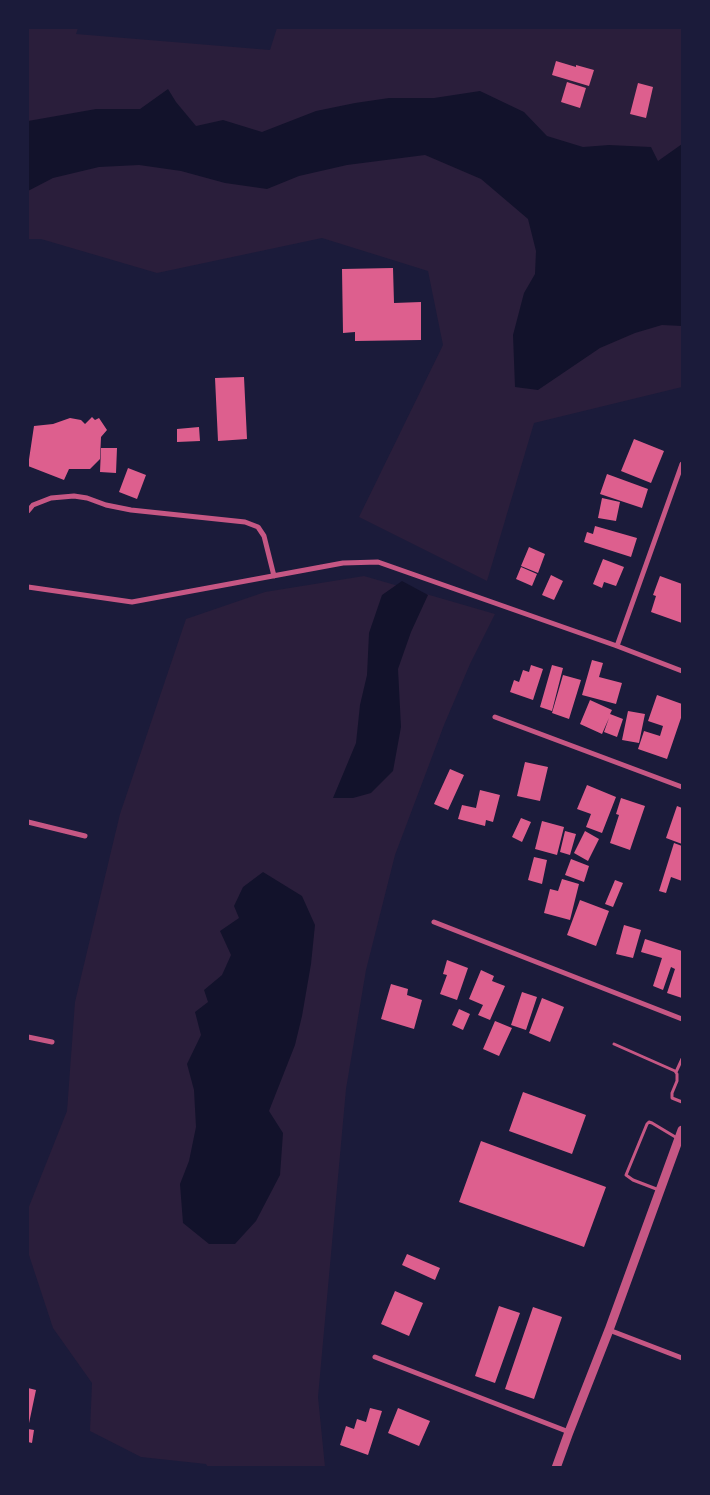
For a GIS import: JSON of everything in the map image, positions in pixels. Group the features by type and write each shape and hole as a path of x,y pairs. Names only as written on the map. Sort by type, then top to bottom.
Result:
{"street":[{"path":"617,646 682,464"},
{"path":"28,511 33,505 51,498 74,496 131,510 245,522 258,527 264,536 274,576"},
{"path":"28,587 132,602 343,563 378,562 617,646 682,671"},
{"path":"495,717 682,787"},
{"path":"28,822 85,836"},
{"path":"434,922 682,1019"},
{"path":"28,1037 52,1042"},
{"path":"556,1468 610,1330 682,1133"},
{"path":"610,1330 682,1358"},
{"path":"375,1357 569,1432"}],"lane":[{"path":"614,1044 669,1067 676,1072"},
{"path":"682,1059 676,1072 677,1082 672,1093 672,1098 682,1102"},
{"path":"661,1190 633,1180 626,1175 647,1124 650,1122 682,1133"}],"shaded area":[{"path":"28,28 78,28 76,34 270,50 277,28 682,28 682,387 534,423 487,581 359,517 443,345 428,271 322,238 157,273 41,239 28,239"},
{"path":"168,89 196,126 223,120 262,132 316,111 355,103 389,98 434,98 480,91 524,112 547,136 583,147 609,145 651,147 658,161 682,144 682,326 662,325 635,333 600,348 538,390 515,387 513,335 524,293 535,274 536,251 528,219 481,179 425,155 347,165 299,176 267,189 225,183 181,171 139,165 99,167 53,178 28,191 28,121 96,109 140,109"},
{"path":"364,576 495,614 470,664 444,725 395,855 366,970 346,1089 318,1397 325,1467 208,1467 206,1464 141,1457 90,1431 92,1383 53,1328 28,1252 28,1209 67,1111 75,1002 120,814 186,619 265,592"},
{"path":"402,581 428,595 411,632 398,669 401,727 393,771 371,793 353,798 333,798 356,743 360,705 367,675 369,633 382,595"},
{"path":"263,872 302,896 315,925 311,964 295,1045 269,1111 283,1133 280,1175 256,1221 235,1244 209,1244 183,1223 180,1184 189,1161 196,1127 194,1090 187,1064 201,1035 195,1012 208,1002 204,990 222,975 231,955 220,931 239,918 234,906 243,887"}],"building":[{"path":"556,61 594,70 589,86 552,75"},
{"path":"567,82 586,88 580,108 561,102"},
{"path":"638,83 653,87 646,118 630,114"},
{"path":"393,268 394,303 421,302 421,340 355,341 355,332 343,333 342,269"},
{"path":"244,377 247,439 218,441 215,378"},
{"path":"92,417 95,420 99,418 107,430 101,437 100,459 90,469 69,469 64,480 28,466 34,426 53,424 70,418 81,420 85,424"},
{"path":"199,427 200,441 177,442 177,429"},
{"path":"634,439 664,451 651,483 621,471"},
{"path":"101,448 117,448 116,473 100,472"},
{"path":"128,468 146,475 137,499 119,492"},
{"path":"607,474 648,489 642,508 600,494"},
{"path":"602,498 620,502 616,521 598,518"},
{"path":"595,526 637,538 631,557 584,542 587,532 593,534"},
{"path":"529,547 545,554 538,573 521,566"},
{"path":"603,559 624,567 616,586 604,582 602,588 593,584"},
{"path":"521,567 537,574 532,586 516,579"},
{"path":"551,575 563,581 554,600 542,595"},
{"path":"660,576 682,584 682,623 651,612 656,596 653,595"},
{"path":"592,660 603,663 599,677 622,683 616,704 582,695"},
{"path":"531,665 543,669 533,700 510,692 514,680 519,682 523,670 529,672"},
{"path":"552,665 563,668 552,711 540,707"},
{"path":"563,675 581,680 569,719 552,713"},
{"path":"657,695 682,704 682,715 667,759 638,749 644,731 660,736 663,726 648,721"},
{"path":"590,700 612,710 610,714 623,719 617,737 604,732 609,718 602,734 580,724"},
{"path":"628,711 645,714 639,743 622,740"},
{"path":"525,762 548,767 540,801 517,796"},
{"path":"450,769 464,775 448,810 434,804"},
{"path":"587,785 616,797 602,833 586,827 591,814 577,809"},
{"path":"480,790 500,795 493,822 486,820 485,826 458,819 462,805 476,808"},
{"path":"621,798 645,806 630,850 610,843 619,815 616,814"},
{"path":"677,806 682,808 682,844 666,838"},
{"path":"521,818 531,822 522,842 512,837"},
{"path":"542,821 564,827 557,855 535,849"},
{"path":"565,831 576,834 570,855 560,852"},
{"path":"585,831 599,839 588,861 574,853"},
{"path":"674,843 682,846 682,881 671,877 666,893 659,891"},
{"path":"534,857 547,860 542,884 528,880"},
{"path":"571,859 589,866 584,882 565,875"},
{"path":"562,879 579,884 570,920 544,913 550,889 558,891"},
{"path":"615,880 623,883 613,907 605,904"},
{"path":"580,900 609,911 596,946 567,935"},
{"path":"624,925 641,930 633,958 616,954"},
{"path":"645,939 682,951 682,998 667,993 675,969 671,967 663,990 653,986 662,958 641,952"},
{"path":"447,960 468,968 457,1000 440,994 447,975 443,974"},
{"path":"481,970 494,976 492,981 505,986 490,1020 478,1015 483,1005 469,999"},
{"path":"391,984 408,989 407,995 422,1000 414,1029 381,1019"},
{"path":"522,992 537,997 526,1030 511,1025"},
{"path":"542,998 564,1007 550,1042 529,1033"},
{"path":"459,1009 470,1014 463,1030 452,1025"},
{"path":"495,1021 512,1028 499,1056 483,1049"},
{"path":"523,1092 586,1115 572,1154 509,1131"},
{"path":"481,1141 606,1187 584,1247 459,1202"},
{"path":"407,1254 440,1268 435,1280 402,1265"},
{"path":"395,1291 423,1303 409,1336 381,1324"},
{"path":"499,1306 520,1313 495,1383 475,1376"},
{"path":"533,1307 562,1317 534,1399 505,1389"},
{"path":"28,1388 36,1390 28,1428"},
{"path":"370,1408 382,1411 368,1455 340,1445 346,1426 354,1429 357,1419 366,1422"},
{"path":"398,1408 430,1421 419,1446 388,1433"},
{"path":"28,1429 34,1430 32,1443 28,1442"}]}
